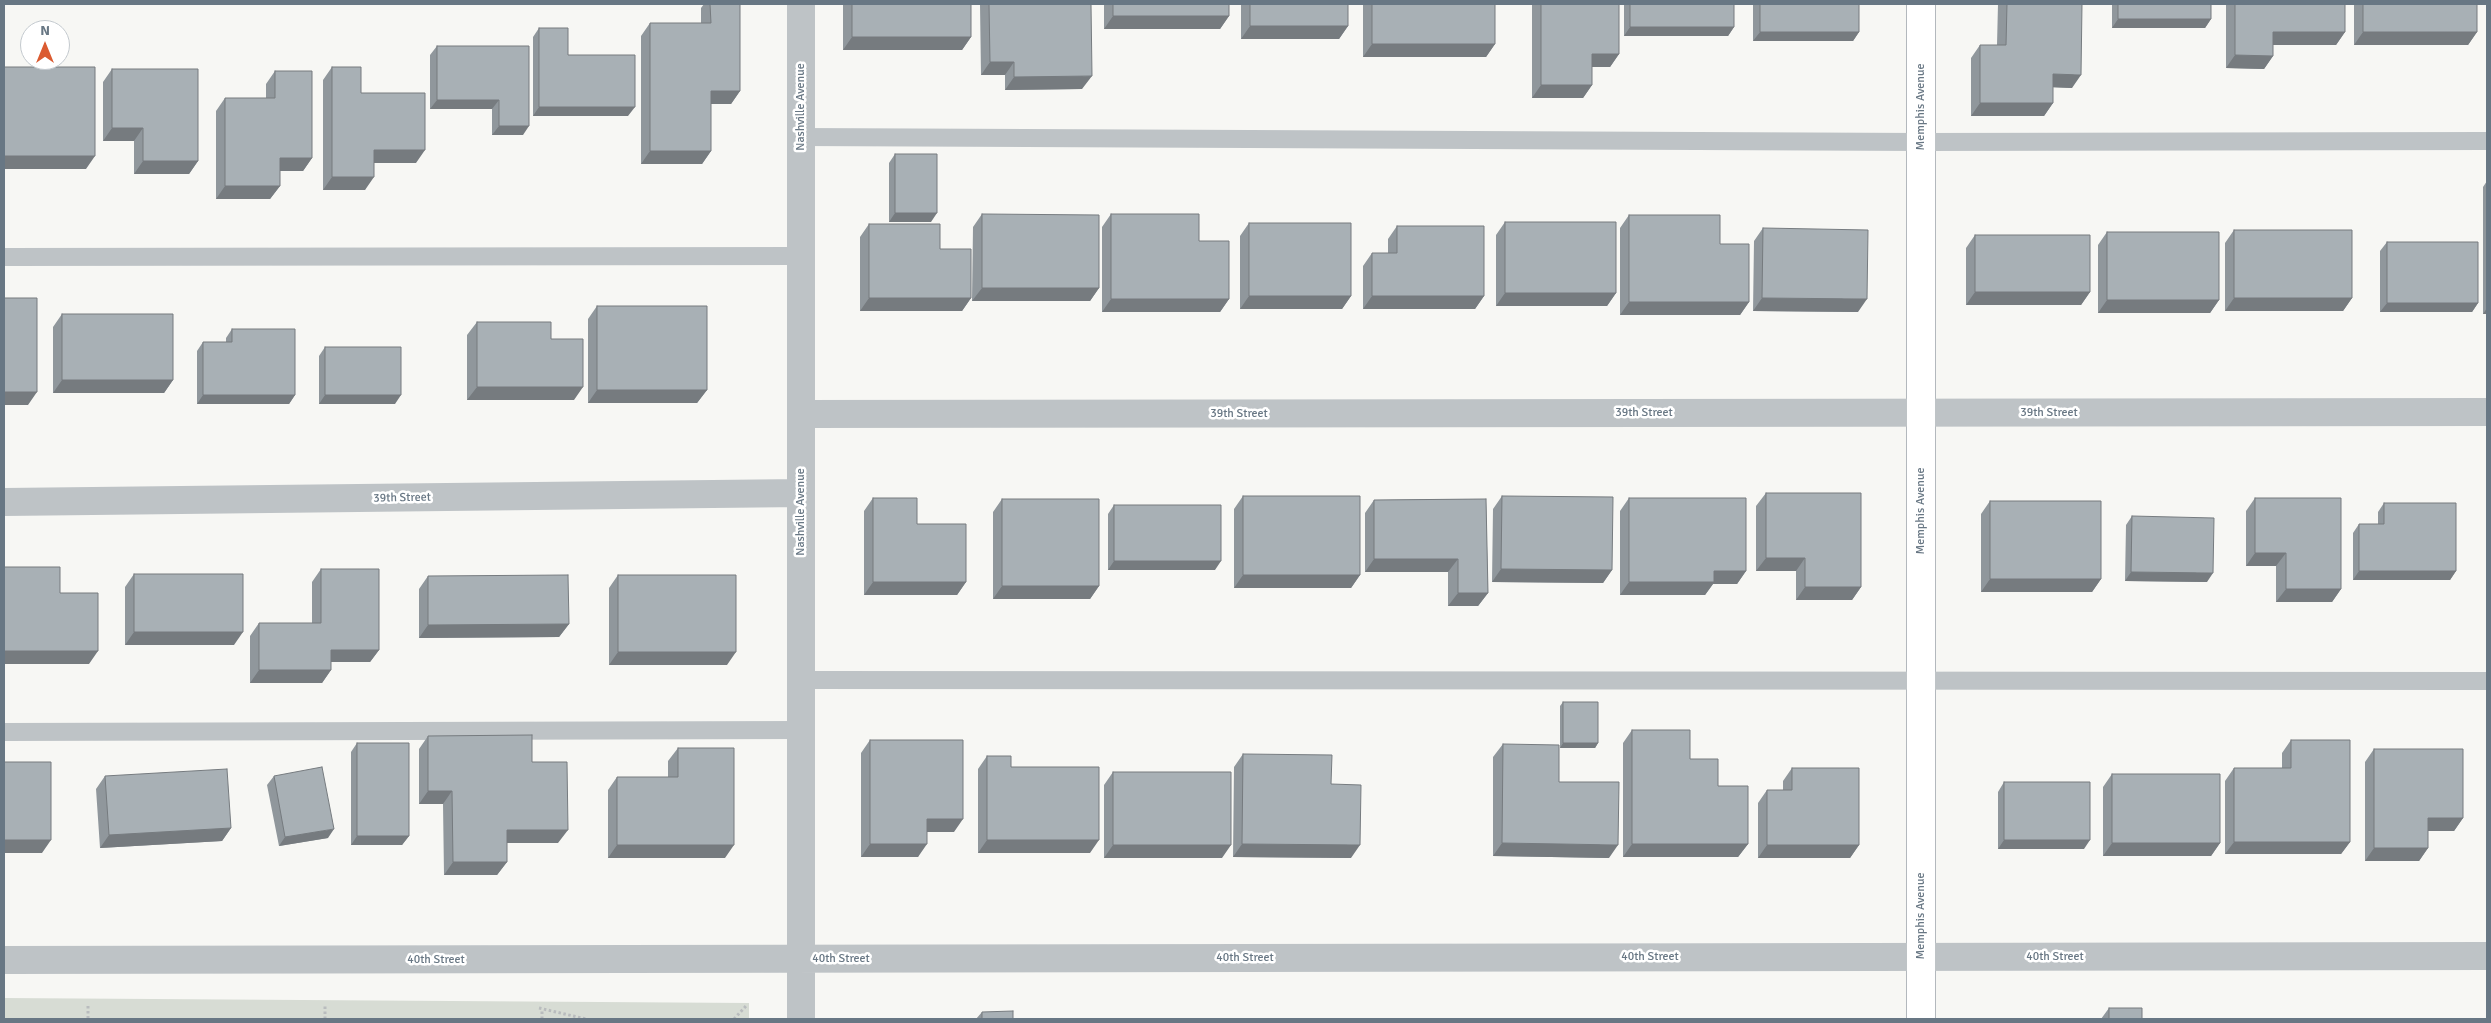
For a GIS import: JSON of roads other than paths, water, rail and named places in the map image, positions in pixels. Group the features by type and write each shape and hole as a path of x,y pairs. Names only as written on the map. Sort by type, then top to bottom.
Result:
{"street":[{"name":"Nashville Avenue","path":"801,4 801,1019"},
{"name":"Memphis Avenue","path":"1921,4 1921,1019"},
{"name":"39th Street","path":"801,414 2487,412"},
{"name":"39th Street","path":"4,502 801,493"},
{"name":"40th Street","path":"4,960 2487,956"}],"lane":[{"path":"801,136 1921,142 2487,141"},
{"path":"4,257 801,256"},
{"path":"801,680 1921,679 2487,681"},
{"path":"4,732 801,730"}]}
